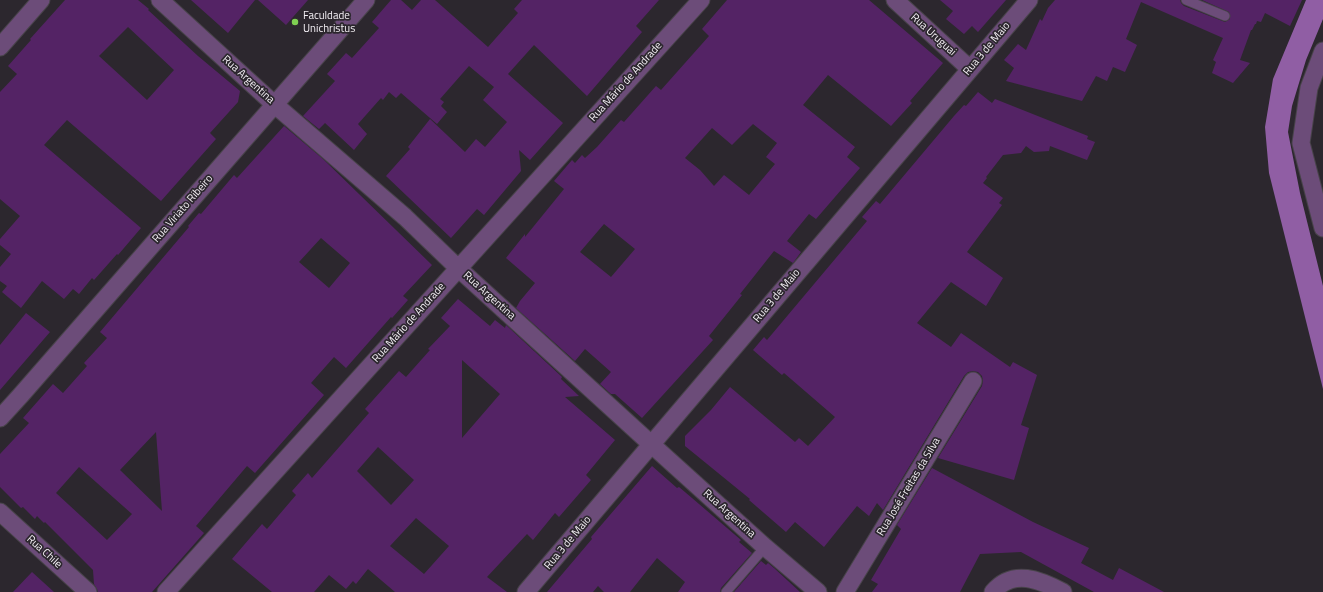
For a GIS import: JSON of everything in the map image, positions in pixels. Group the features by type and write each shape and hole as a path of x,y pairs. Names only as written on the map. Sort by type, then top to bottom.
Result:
{"street":[{"path":"0,47 41,0"},
{"name":"Rua Argentina","path":"160,0 274,104 405,217 458,268 651,444 765,547 818,592"},
{"name":"Rua Viriato Ribeiro","path":"0,418 366,0"},
{"name":"Rua Mário de Andrade","path":"166,592 701,0"},
{"name":"Rua Uruguai","path":"895,0 970,69"},
{"name":"Rua 3 de Maio","path":"526,592 1029,0"},
{"path":"1323,51 1309,88 1301,143 1323,228"},
{"path":"1308,166 1323,174"},
{"name":"Rua José Freitas da Silva","path":"845,592 973,381"},
{"name":"Rua Chile","path":"0,512 88,592"},
{"path":"994,591 1004,582 1016,578 1037,580 1063,592"}],"lane":[{"path":"1186,0 1224,16"},
{"path":"726,592 765,547"}],"shaded area":[{"path":"1306,0 1323,0 1323,19 1306,60 1292,106 1288,132 1300,193 1323,286 1323,389 1269,173 1265,127 1273,79"}],"building":[{"path":"65,0 138,0 198,56 240,91 238,102 210,133 216,139 161,201 67,120 44,145 141,228 118,255 117,254 94,280 92,278 79,294 73,289 64,299 42,281 21,308 2,292 7,286 0,281 0,267 11,254 0,245 0,239 20,216 0,199 0,92 17,74 8,66 31,40 30,39","holes":["128,27 174,70 147,100 99,56"]},
{"path":"191,0 255,0 228,33"},
{"path":"258,0 308,0 286,25"},
{"path":"391,0 401,0 412,10 421,0 435,0 488,47 518,13 514,9 522,0 659,0 636,26 642,32 587,96 534,45 508,74 563,123 530,160 519,150 521,171 484,215 477,209 451,238 386,176 410,149 408,147 430,119 465,152 476,139 485,147 507,122 483,100 494,87 469,66 440,99 444,102 441,106 447,112 437,124 401,93 396,98 389,92 383,100 381,98 358,124 367,134 354,150 325,123 319,129 303,116 335,81 327,74 346,53 352,58 379,28 372,22"},
{"path":"727,0 869,0 943,63 910,101 912,103 891,126 828,75 803,105 855,147 847,157 860,168 816,219 809,214 787,241 801,252 793,263 774,251 740,294 742,295 709,336 713,340 642,418 615,394 611,394 600,384 611,372 585,349 575,361 516,308 535,283 506,258 564,189 554,181 572,160 575,163 582,155 585,158 621,120 624,122 656,86 661,90 709,36 702,29","holes":["753,124 777,143 766,157 775,164 749,195 724,175 714,186 700,170 685,158 712,128 732,145","604,224 635,249 611,277 580,252"]},
{"path":"940,0 1006,0 978,32 972,26 964,34 946,19 953,11"},
{"path":"1055,0 1180,0 1184,6 1225,22 1230,19 1229,12 1202,0 1302,0 1290,26 1265,13 1261,22 1257,21 1251,30 1240,60 1250,63 1233,83 1212,73 1216,62 1213,60 1223,38 1141,2 1126,39 1137,45 1125,72 1113,67 1107,81 1096,76 1082,101 1006,81 1014,68 1004,60 1018,44 1026,50 1040,19 1042,21 1048,8"},
{"path":"978,92 992,103 995,99 1088,136 1087,139 1095,142 1087,160 1050,146 1049,151 1034,152 1026,146 1021,153 1003,155 983,183 1003,198 999,203 1002,205 967,252 1003,278 986,306 951,282 917,323 951,347 961,333 1010,367 1013,362 1037,375 1021,425 1029,428 1014,480 938,458 982,386 982,376 978,372 968,372 964,376 883,510 877,503 869,516 857,506 824,547 795,522 786,532 749,500 750,499 685,446 685,436 711,410 730,387 795,442 799,438 808,446 835,417 784,373 782,375 753,350 764,337 767,340 867,221 862,217 876,201 880,204 954,116 964,105 966,106"},
{"path":"284,126 323,159 432,265 403,296 408,300 346,368 334,357 311,383 324,395 255,473 247,466 196,526 204,533 152,592 98,592 94,584 93,570 45,522 44,523 37,516 35,519 23,507 21,508 0,487 0,454 29,423 23,418 53,384 63,393 87,366 84,363 107,338 100,332 189,227 188,226 199,213 201,214 234,175 237,178","holes":["321,238 350,263 329,288 299,262","156,432 162,511 120,470","79,467 132,514 107,540 56,493"]},
{"path":"458,299 490,326 495,320 505,328 506,325 562,377 561,379 579,396 565,397 615,440 586,475 591,480 559,517 555,513 533,540 527,534 487,577 507,592 395,592 368,569 356,584 353,581 346,589 329,575 314,592 272,592 232,559 262,524 267,529 296,495 292,491 308,473 312,478 369,413 365,409 399,371 406,377 430,350 428,349 450,326 441,318","holes":["462,360 500,394 462,438","378,447 414,480 391,505 357,471","416,518 449,546 424,574 390,546"]},
{"path":"26,313 50,332 0,390 0,345"},
{"path":"652,466 741,540 739,542 752,553 721,588 720,592 678,592 685,582 657,558 630,592 604,592 598,586 593,592 547,592 592,539 591,537"},
{"path":"932,468 1033,522 1089,548 1081,563 1113,580 1119,568 1164,592 1094,592 1021,552 980,554 960,592 872,592 878,584 871,580 901,529 897,525"},
{"path":"761,561 766,565 768,563 800,592 734,592"},
{"path":"32,572 54,592 13,592"}],"place":[{"name":"Faculdade Unichristus","path":"295,22"}]}
